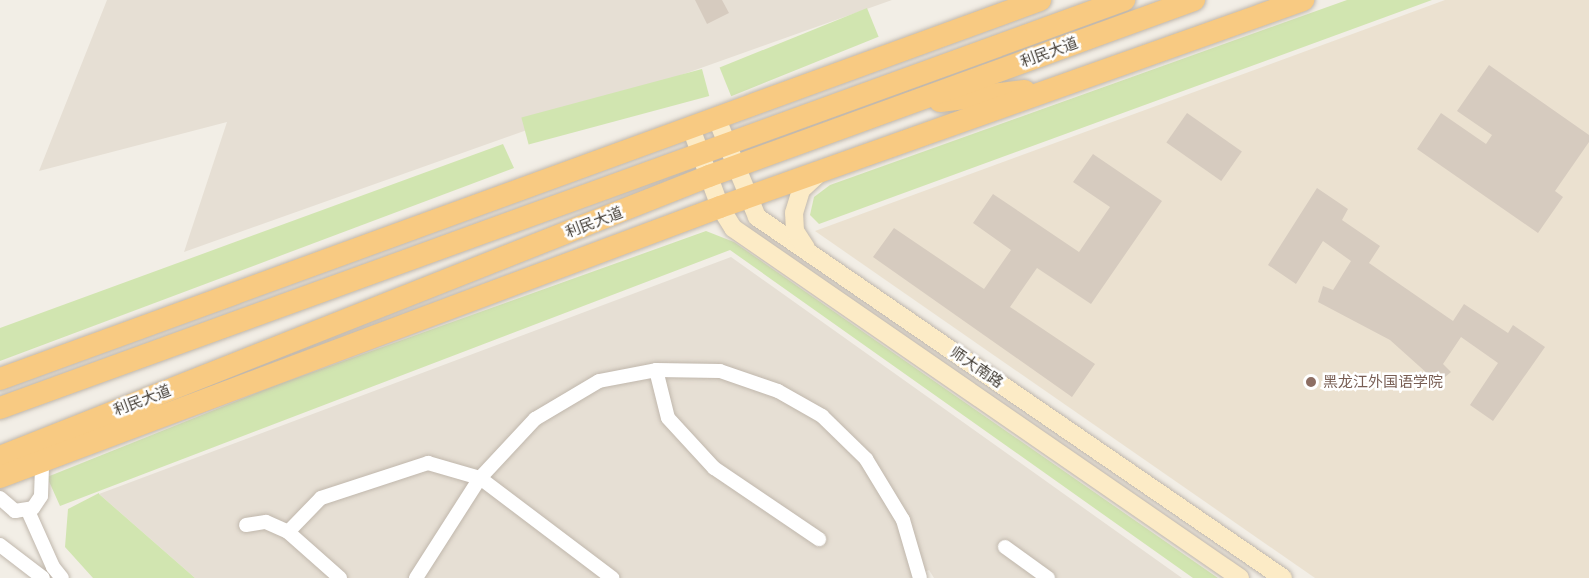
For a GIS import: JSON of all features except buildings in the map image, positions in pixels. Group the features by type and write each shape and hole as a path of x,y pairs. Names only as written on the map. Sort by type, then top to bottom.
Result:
{"highway":[{"path":"0,379 64,353 691,129 1040,0"},
{"name":"利民大道","path":"0,408 1124,0"},
{"name":"利民大道","path":"0,457 44,452 709,176 1194,0"},
{"path":"0,477 44,452 720,207 1303,0"},
{"path":"904,50 1039,31"},
{"path":"900,105 1064,86"},
{"path":"36,396 64,353"}],"main road":[{"name":"师大南路","path":"717,119 747,198 757,217 1283,578"},
{"name":"师大南路","path":"691,129 720,207 733,228 1240,578"},
{"path":"813,256 798,239 794,213 801,190 820,172"}],"street":[{"path":"656,370 668,418 714,468 819,539"},
{"path":"416,578 480,478 535,419 598,381 656,370 720,371 778,391 822,416 866,459 903,520 920,578"},
{"path":"0,498 15,511 28,511 41,496 44,452"},
{"path":"288,532 321,498 428,463 480,478 612,578"},
{"path":"28,511 53,567 62,578"},
{"path":"246,525 266,522 288,532 340,578"},
{"path":"0,545 43,578"},
{"path":"1005,547 1048,578"}],"shaded area":[{"path":"107,0 892,0 184,252 227,122 39,171"},
{"name":"黑龙江外国语学院","path":"1445,0 1589,0 1589,578 1315,578 815,231"},
{"path":"731,257 1182,578 934,578 929,570 912,578 195,578 99,494"}],"green space":[{"path":"1347,0 1432,0 819,224 810,215 814,197 830,185"},
{"path":"867,8 879,37 731,96 720,68"},
{"path":"702,69 709,96 529,144 521,117"},
{"path":"503,144 514,168 0,361 0,328"},
{"path":"706,231 734,242 1218,578 1193,578 730,250 60,506 47,477 274,386"},
{"path":"99,493 195,578 93,578 65,547 68,509"}],"place":[{"name":"黑龙江外国语学院","path":"1311,382"}]}
